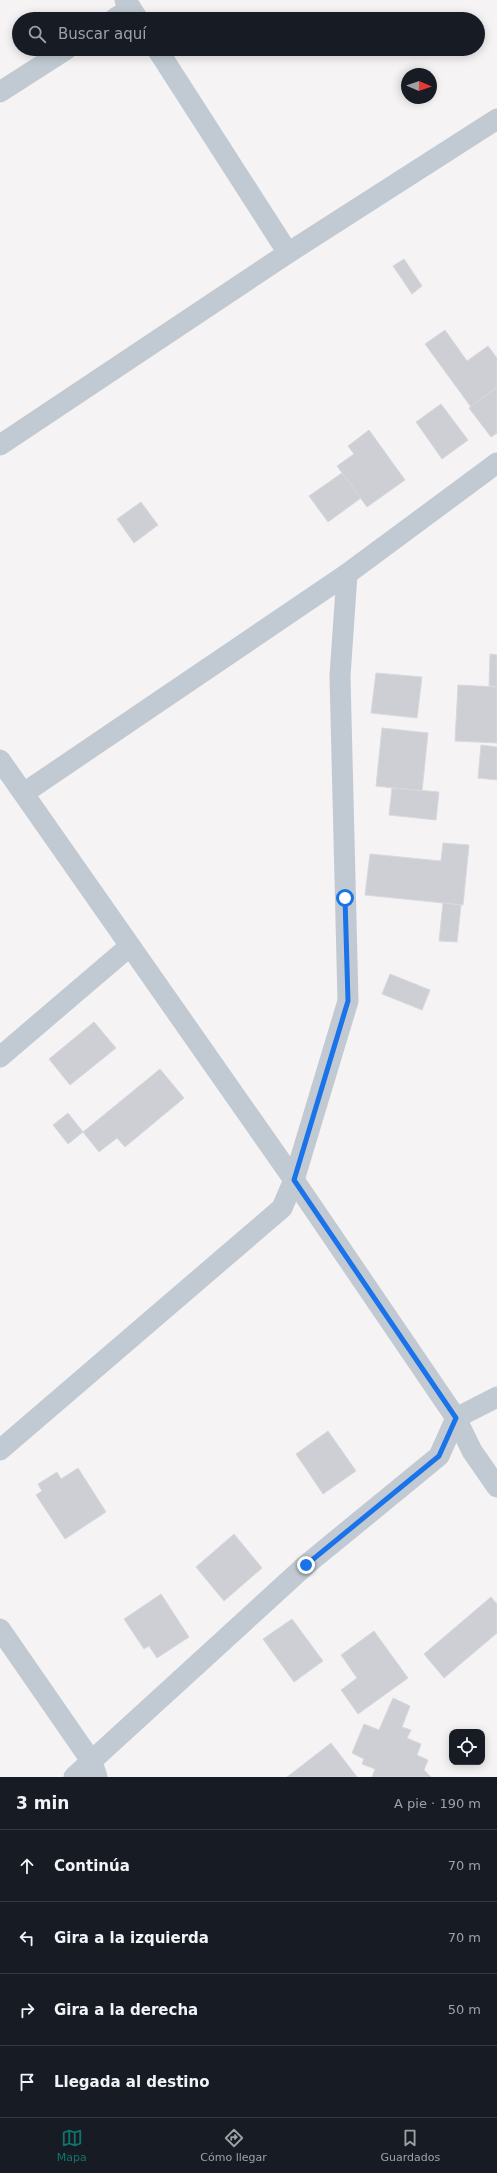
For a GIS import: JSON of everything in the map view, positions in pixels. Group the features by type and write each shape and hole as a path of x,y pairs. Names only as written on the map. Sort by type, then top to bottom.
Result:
{"street":[{"path":"0,92 56,56"},
{"path":"161,56 288,253"},
{"path":"0,445 288,253 497,119"},
{"path":"24,793 347,574 497,463"},
{"path":"0,1450 282,1208 294,1180 348,1001 340,676 347,574"},
{"path":"0,760 294,1180 456,1418 472,1452 497,1487"},
{"path":"0,1057 130,946"},
{"path":"74,1777 95,1769 306,1565 439,1456 456,1418 497,1397"},
{"path":"0,1629 95,1769"}],"building":[{"path":"404,259 422,286 412,294 393,266"},
{"path":"445,330 467,361 488,346 497,358 497,387 471,407 425,344"},
{"path":"497,387 497,433 491,437 469,408"},
{"path":"441,404 468,440 442,459 416,422"},
{"path":"369,430 405,480 367,507 337,466 354,454 348,446"},
{"path":"342,473 361,498 328,522 309,496"},
{"path":"141,502 158,525 134,543 117,519"},
{"path":"490,654 497,655 497,687 489,686"},
{"path":"376,673 422,677 417,718 371,713"},
{"path":"458,685 497,687 497,743 455,741"},
{"path":"382,728 428,733 422,791 376,786"},
{"path":"481,745 497,747 497,780 478,778"},
{"path":"392,788 439,792 436,820 389,815"},
{"path":"443,843 469,845 463,905 365,895 370,854 441,861"},
{"path":"443,903 461,905 457,942 439,941"},
{"path":"390,974 430,990 422,1010 382,994"},
{"path":"94,1022 116,1048 70,1085 49,1059"},
{"path":"160,1069 184,1098 125,1147 117,1138 99,1152 83,1132"},
{"path":"68,1113 83,1132 68,1144 53,1125"},
{"path":"328,1431 356,1471 323,1494 296,1454"},
{"path":"78,1468 106,1512 65,1539 36,1495 42,1491 38,1484 57,1472 61,1479"},
{"path":"234,1534 262,1568 224,1601 196,1567"},
{"path":"161,1594 189,1637 157,1658 149,1646 144,1649 124,1619"},
{"path":"491,1597 497,1604 497,1633 444,1678 424,1654"},
{"path":"292,1619 323,1661 294,1682 263,1639"},
{"path":"374,1631 408,1678 358,1714 341,1690 357,1678 341,1655"},
{"path":"393,1698 410,1706 402,1727 411,1730 407,1738 421,1744 417,1755 428,1760 424,1770 431,1777 372,1777 375,1769 362,1764 364,1759 352,1753 364,1724 379,1730"},
{"path":"331,1743 357,1777 287,1777"}],"route":[{"path":"306,1565 439,1456 456,1418 294,1180 348,1001 345,898"}]}
